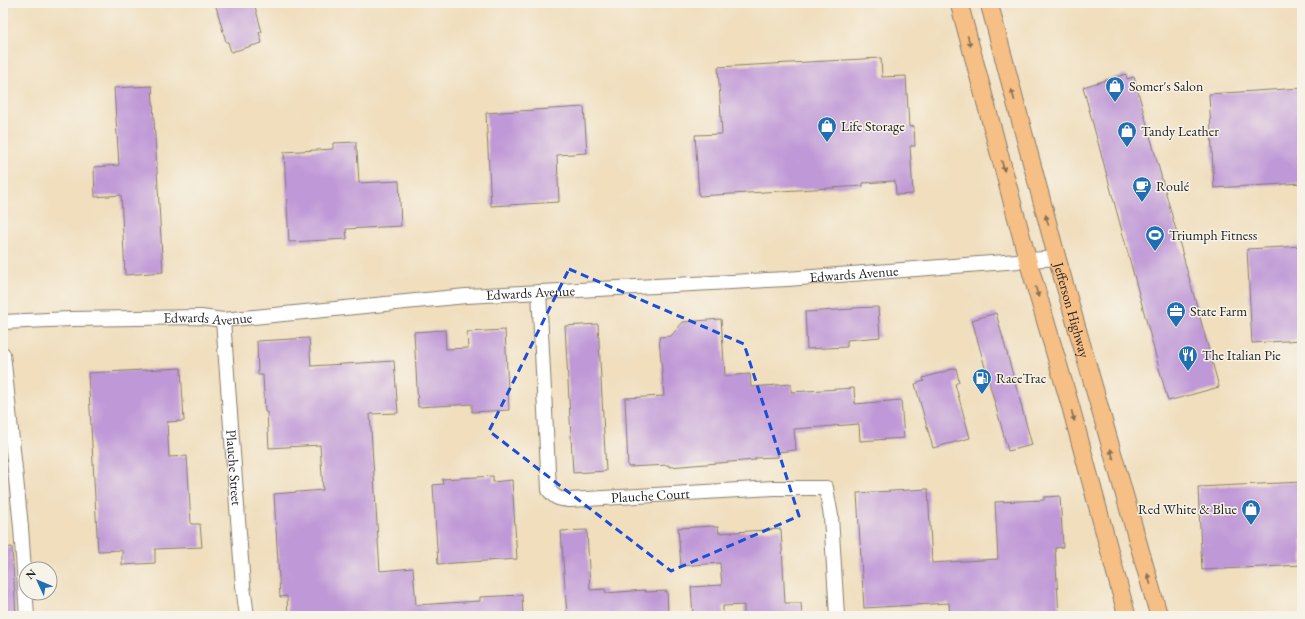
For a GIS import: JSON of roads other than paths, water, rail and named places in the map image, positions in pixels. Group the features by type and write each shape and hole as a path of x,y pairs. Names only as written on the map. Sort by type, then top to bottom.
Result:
{"main road":[{"name":"Jefferson Highway","path":"959,3 1028,261 1071,408 1127,616"},
{"name":"Jefferson Highway","path":"989,3 1057,258 1159,616"}],"street":[{"name":"Edwards Avenue","path":"3,322 71,319 201,317 223,320 466,296 787,279 1057,258"},
{"name":"Plauche Court","path":"539,292 549,490 553,496 558,499 570,500 774,488 826,488 832,516 837,616"},
{"name":"Plauche Street","path":"223,320 243,586 247,616"},
{"path":"3,359 21,527 27,616"}],"place":[{"name":"Somer's Salon","path":"1115,103"},
{"name":"Life Storage","path":"827,143"},
{"name":"Tandy Leather","path":"1127,148"},
{"name":"Roulé","path":"1142,203"},
{"name":"Triumph Fitness","path":"1155,252"},
{"name":"State Farm","path":"1176,328"},
{"name":"The Italian Pie","path":"1188,372"},
{"name":"RaceTrac","path":"982,395"},
{"name":"Red White & Blue","path":"1251,526"}]}
